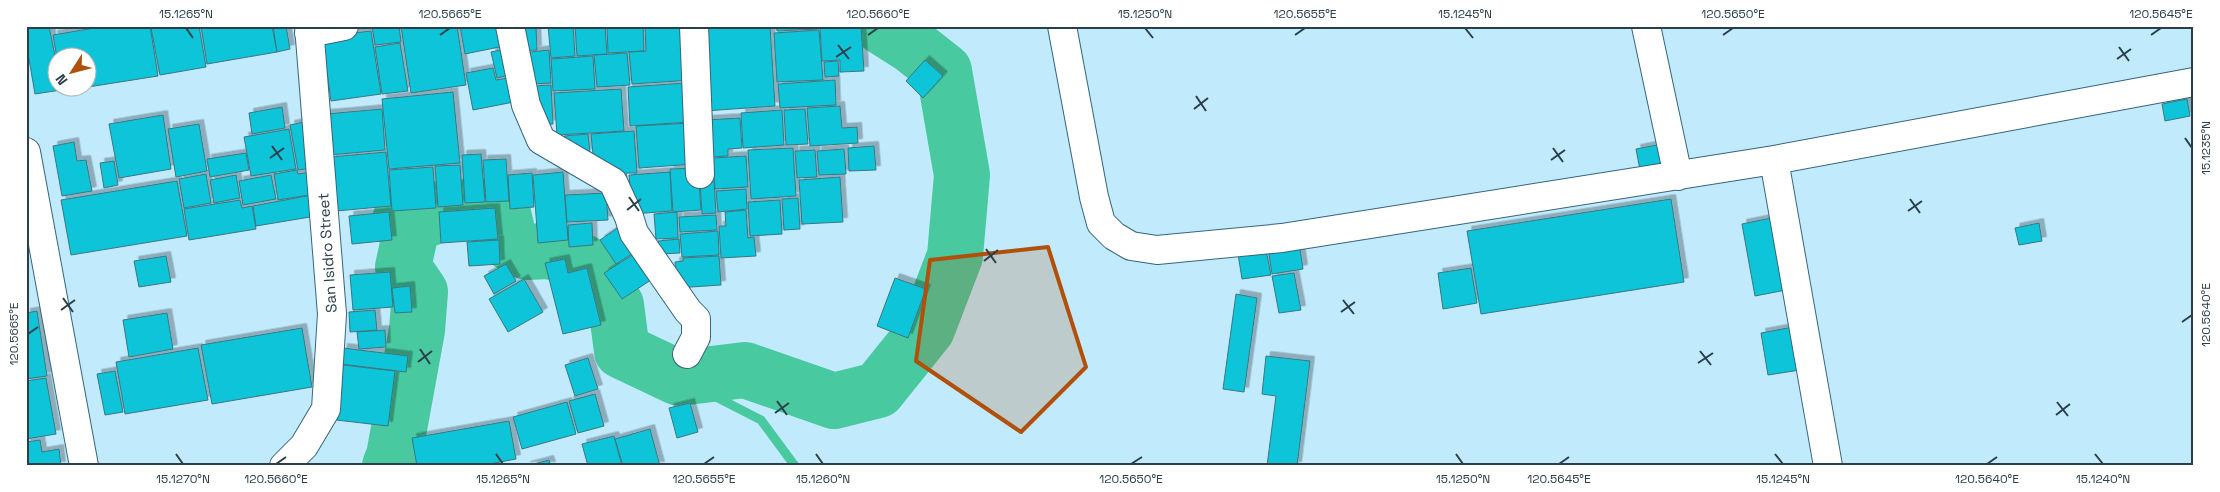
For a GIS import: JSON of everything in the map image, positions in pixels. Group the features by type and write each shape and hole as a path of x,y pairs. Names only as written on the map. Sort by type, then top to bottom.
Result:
{"street":[{"path":"309,30 344,26"},
{"path":"510,26 526,105 541,140 613,182 634,233 688,311 696,318 696,337 687,354"},
{"path":"694,26 700,174"},
{"path":"1062,26 1094,198 1101,223 1114,236 1131,246 1157,250 1282,238 1678,176 2194,82"},
{"path":"1646,26 1678,176"},
{"name":"San Isidro Street","path":"284,466 304,446 326,409 332,314 309,30"},
{"path":"26,152 84,466"},
{"path":"1774,160 1828,466"}],"highlighted area":[{"path":"1048,247 1086,367 1021,432 916,361 930,260"}],"building":[{"path":"49,26 53,48 48,48 48,92 35,94 26,42 26,27"},
{"path":"106,26 150,26 158,76 98,85 98,48 55,48 53,35"},
{"path":"159,26 199,26 206,67 160,75 151,28"},
{"path":"201,26 272,26 277,52 207,64"},
{"path":"273,26 286,26 290,49 277,52"},
{"path":"372,26 399,26 401,42 375,45"},
{"path":"401,26 457,26 466,85 411,93"},
{"path":"460,26 505,26 509,45 465,54"},
{"path":"517,26 536,26 537,50 519,51"},
{"path":"548,26 573,26 575,56 551,58"},
{"path":"575,26 605,26 607,54 577,56"},
{"path":"643,26 644,51 608,53 607,27"},
{"path":"645,26 687,26 691,80 632,84 629,52 646,51"},
{"path":"698,26 770,26 775,106 705,111"},
{"path":"776,26 817,26 817,29 777,31"},
{"path":"861,26 864,71 840,72 840,60 822,61 820,28"},
{"path":"819,30 823,80 777,82 774,33"},
{"path":"371,31 381,94 331,101 322,37"},
{"path":"400,43 408,91 382,94 375,47"},
{"path":"511,48 517,73 497,78 491,52"},
{"path":"549,50 551,83 532,84 530,52"},
{"path":"627,53 630,85 597,87 594,55"},
{"path":"593,56 595,89 553,91 551,59"},
{"path":"925,60 943,76 923,98 906,81"},
{"path":"838,61 839,76 825,77 824,62"},
{"path":"493,68 496,80 514,77 519,101 473,110 466,73"},
{"path":"835,80 836,105 780,108 778,84"},
{"path":"686,83 689,122 630,126 628,87"},
{"path":"551,85 553,124 537,125 534,86"},
{"path":"621,89 624,131 557,135 554,93"},
{"path":"453,92 460,163 389,169 382,99"},
{"path":"2187,99 2190,116 2165,121 2162,104"},
{"path":"840,106 842,128 857,127 858,143 810,146 807,108"},
{"path":"282,107 285,128 252,134 249,113"},
{"path":"382,109 385,150 329,155 326,114"},
{"path":"805,109 808,144 786,145 784,110"},
{"path":"782,110 784,145 743,148 741,113"},
{"path":"163,115 171,169 119,178 109,124"},
{"path":"740,118 742,148 728,149 728,156 709,157 706,120"},
{"path":"304,122 313,168 298,170 290,125"},
{"path":"691,123 694,164 639,168 636,126"},
{"path":"199,124 207,171 176,177 168,129"},
{"path":"289,129 296,169 251,176 244,137"},
{"path":"634,131 637,173 626,173 627,177 609,179 590,154 593,154 591,134"},
{"path":"588,134 590,153 565,154 564,136"},
{"path":"74,142 77,161 86,160 92,191 62,196 53,146"},
{"path":"1662,144 1666,164 1640,170 1636,149"},
{"path":"874,146 876,170 849,171 848,148"},
{"path":"793,148 796,196 751,199 748,150"},
{"path":"844,149 846,174 819,175 817,151"},
{"path":"815,150 817,177 797,178 795,151"},
{"path":"386,152 391,206 336,211 331,157"},
{"path":"246,153 249,170 210,177 207,159"},
{"path":"481,154 485,202 465,203 462,155"},
{"path":"746,156 748,187 715,189 713,158"},
{"path":"506,159 509,201 486,202 483,160"},
{"path":"114,161 118,185 104,188 100,163"},
{"path":"460,165 463,205 438,207 435,166"},
{"path":"433,167 436,208 392,211 389,170"},
{"path":"698,168 701,210 673,212 670,169"},
{"path":"297,170 298,174 311,172 315,194 278,200 274,174"},
{"path":"563,172 568,240 538,243 533,175"},
{"path":"670,172 672,211 632,214 629,175"},
{"path":"532,173 534,207 510,209 508,175"},
{"path":"206,174 211,203 184,208 179,179"},
{"path":"236,175 240,198 214,203 210,180"},
{"path":"271,175 276,199 243,205 239,181"},
{"path":"840,177 843,222 802,224 799,180"},
{"path":"177,181 187,236 71,255 61,200"},
{"path":"714,181 716,213 702,214 700,182"},
{"path":"746,189 747,209 718,212 716,191"},
{"path":"606,193 608,220 567,222 565,195"},
{"path":"312,195 316,216 256,226 253,206"},
{"path":"798,198 800,229 784,230 782,199"},
{"path":"1671,199 1684,282 1481,314 1467,231"},
{"path":"240,200 242,208 252,206 256,229 189,240 184,209"},
{"path":"780,200 782,234 750,236 748,202"},
{"path":"495,208 498,239 441,243 439,212"},
{"path":"746,210 748,238 754,237 756,256 721,258 719,226 726,226 725,212"},
{"path":"389,212 392,240 352,244 349,216"},
{"path":"677,212 678,238 656,239 654,214"},
{"path":"716,215 717,230 680,232 679,217"},
{"path":"1771,218 1786,290 1755,296 1742,224"},
{"path":"592,223 593,245 569,247 568,225"},
{"path":"2039,223 2042,241 2019,245 2015,228"},
{"path":"619,227 635,252 616,264 600,240"},
{"path":"718,231 719,255 682,257 680,234"},
{"path":"679,239 680,253 659,254 658,241"},
{"path":"499,240 500,264 469,266 467,242"},
{"path":"1300,249 1303,269 1272,274 1269,254"},
{"path":"1266,250 1271,275 1242,279 1238,254"},
{"path":"637,252 654,278 622,299 604,273"},
{"path":"166,256 171,282 139,287 134,261"},
{"path":"719,256 721,285 676,288 675,262 683,261 683,258"},
{"path":"565,259 568,273 587,268 601,325 563,334 545,263"},
{"path":"506,264 516,281 494,294 484,276"},
{"path":"1471,268 1477,303 1443,309 1438,273"},
{"path":"390,272 393,307 353,310 350,275"},
{"path":"1294,273 1301,310 1279,313 1272,276"},
{"path":"895,278 926,289 908,338 877,326"},
{"path":"524,279 543,312 508,332 489,299"},
{"path":"410,286 412,312 395,313 392,288"},
{"path":"1236,294 1257,298 1244,392 1223,389"},
{"path":"375,310 377,330 350,332 349,312"},
{"path":"37,311 47,376 26,379 26,313"},
{"path":"167,313 173,349 129,357 123,320"},
{"path":"1793,327 1800,370 1768,375 1761,333"},
{"path":"302,328 312,387 212,404 201,345"},
{"path":"385,330 386,347 359,349 357,332"},
{"path":"198,348 208,400 125,414 116,362"},
{"path":"343,348 408,356 406,372 341,364"},
{"path":"1266,356 1310,361 1297,466 1267,466 1276,396 1262,394"},
{"path":"588,358 598,389 575,396 565,365"},
{"path":"343,365 395,371 388,426 336,420"},
{"path":"115,371 123,412 105,415 97,374"},
{"path":"46,378 56,434 26,439 26,381"},
{"path":"595,394 604,426 578,433 569,401"},
{"path":"567,402 576,434 522,449 513,417"},
{"path":"690,403 698,432 677,438 669,408"},
{"path":"509,421 516,459 479,466 417,466 412,438"},
{"path":"650,429 660,466 623,466 615,439"},
{"path":"614,436 622,466 588,466 582,444"},
{"path":"40,440 42,452 59,449 61,466 26,466 26,442"},
{"path":"549,460 551,466 526,466"}],"waterway":[{"path":"390,466 394,456 417,330 420,292 403,267 409,240 400,220 430,218 441,209 501,205 510,243 527,252 547,251 557,253 590,266 598,283 616,305 622,351 679,378 745,370 834,401 878,390 927,329 955,256 962,175 944,71 911,45 881,26"},
{"path":"679,378 761,420 795,466"}]}
